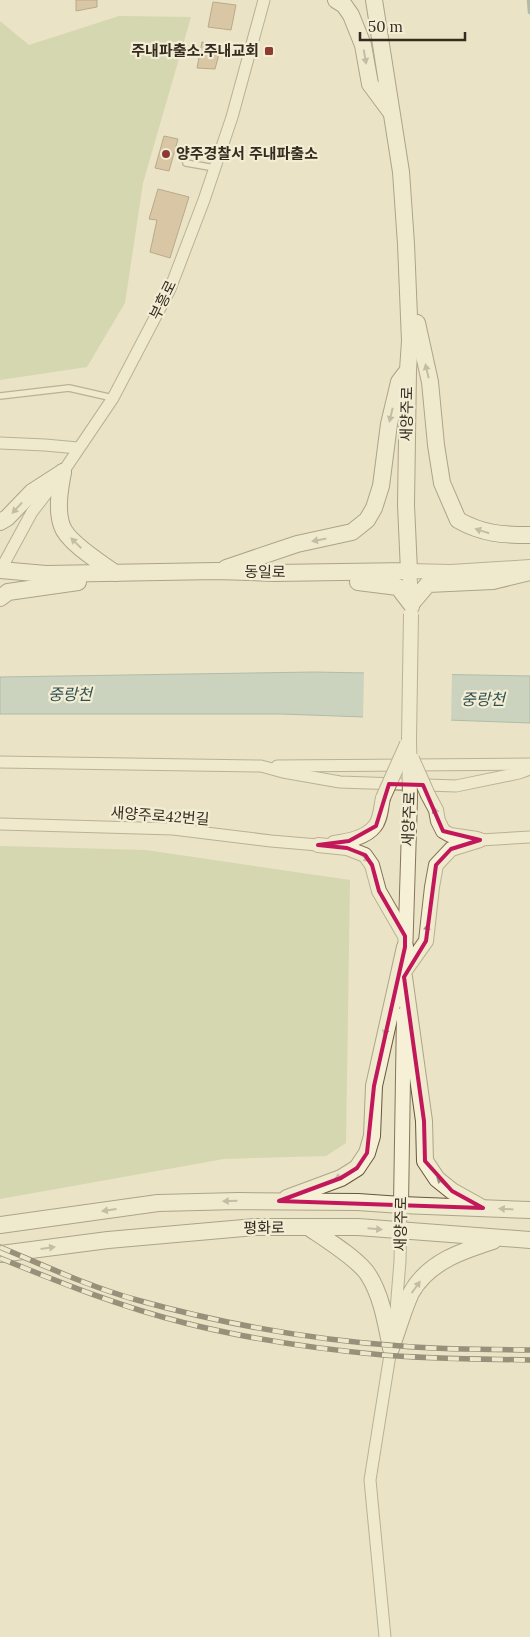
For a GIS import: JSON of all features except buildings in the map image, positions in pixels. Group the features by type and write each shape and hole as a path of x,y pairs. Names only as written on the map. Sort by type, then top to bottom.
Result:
{"main road":[{"path":"336,0 344,5 351,15 363,46 370,84 391,111"},
{"name":"새양주로","path":"374,0 401,172 408,285 410,341 406,505 409,571"},
{"path":"408,285 430,382 442,484 458,520 485,533 530,535"},
{"path":"217,571 297,544 352,532 367,520 374,508 381,486 385,444 399,382 408,370"},
{"path":"0,522 7,518 32,492 62,472"},
{"path":"62,472 58,498 62,527 78,546 115,573"},
{"name":"동일로","path":"0,570 46,574 217,571 274,573 409,571"},
{"path":"274,573 398,586 411,609 428,584 493,581 530,572"},
{"path":"0,598 8,592 132,573"},
{"path":"279,1201 320,1184 341,1178 357,1168 368,1153 372,1136 374,1086 405,942"},
{"path":"404,975 424,1121 425,1161 437,1179 452,1191 483,1208"},
{"name":"평화로","path":"0,1224 158,1203 358,1202 530,1210"},
{"name":"평화로","path":"0,1254 108,1240 255,1227 358,1227 530,1240"},
{"path":"308,1227 349,1256 369,1275 384,1318 391,1348"},
{"path":"391,1348 412,1293 423,1277 447,1258 501,1238"}],"street":[{"name":"부흥로","path":"0,570 32,512 113,398 170,289 232,117 264,0"},
{"path":"0,443 78,448"},
{"name":"동일로","path":"409,571 451,572 530,566"},
{"name":"새양주로","path":"385,1637 370,1480 391,1348 398,1289 401,1231 404,975 410,798 411,609 409,571"},
{"path":"409,746 443,831 480,840"},
{"path":"318,845 349,841 365,834 376,826 383,798 409,746"},
{"path":"0,762 260,766 530,764"},
{"path":"260,766 340,782 456,786 530,769"},
{"name":"새양주로42번길","path":"0,824 173,829 318,845"},
{"path":"404,975 426,941 436,865 451,849 480,840 530,837"},
{"path":"318,845 347,848 364,855 372,865 379,891 405,942"}],"lane":[{"path":"186,163 215,168"},
{"path":"0,396 69,388 113,398"}],"highlighted area":[{"path":"389,784 423,785 443,831 480,840 451,849 436,865 426,941 404,977 424,1121 425,1161 452,1191 483,1208 279,1201 341,1178 357,1168 367,1153 374,1086 405,947 405,936 379,891 372,865 365,855 347,848 318,845 349,841 376,826"}],"green space":[{"path":"119,16 191,17 143,183 125,303 87,367 0,380 0,21 29,45"},
{"path":"0,846 146,850 350,880 346,1143 326,1156 224,1159 0,1199"}],"water":[{"name":"중랑천","path":"314,672 530,676 530,723 281,714 0,714 0,677"}],"pier":[{"path":"364,671 452,672 451,723 363,720"}],"waterway":[{"path":"529,0 530,12"}],"railway":[{"path":"0,1247 119,1295 235,1324 335,1340 368,1343 433,1348 530,1350"},
{"path":"0,1258 138,1310 185,1323 258,1339 383,1355 530,1360"}],"place":[{"name":"주내파출소.주내교회","path":"269,51"},
{"name":"양주경찰서 주내파출소","path":"166,154"}]}
